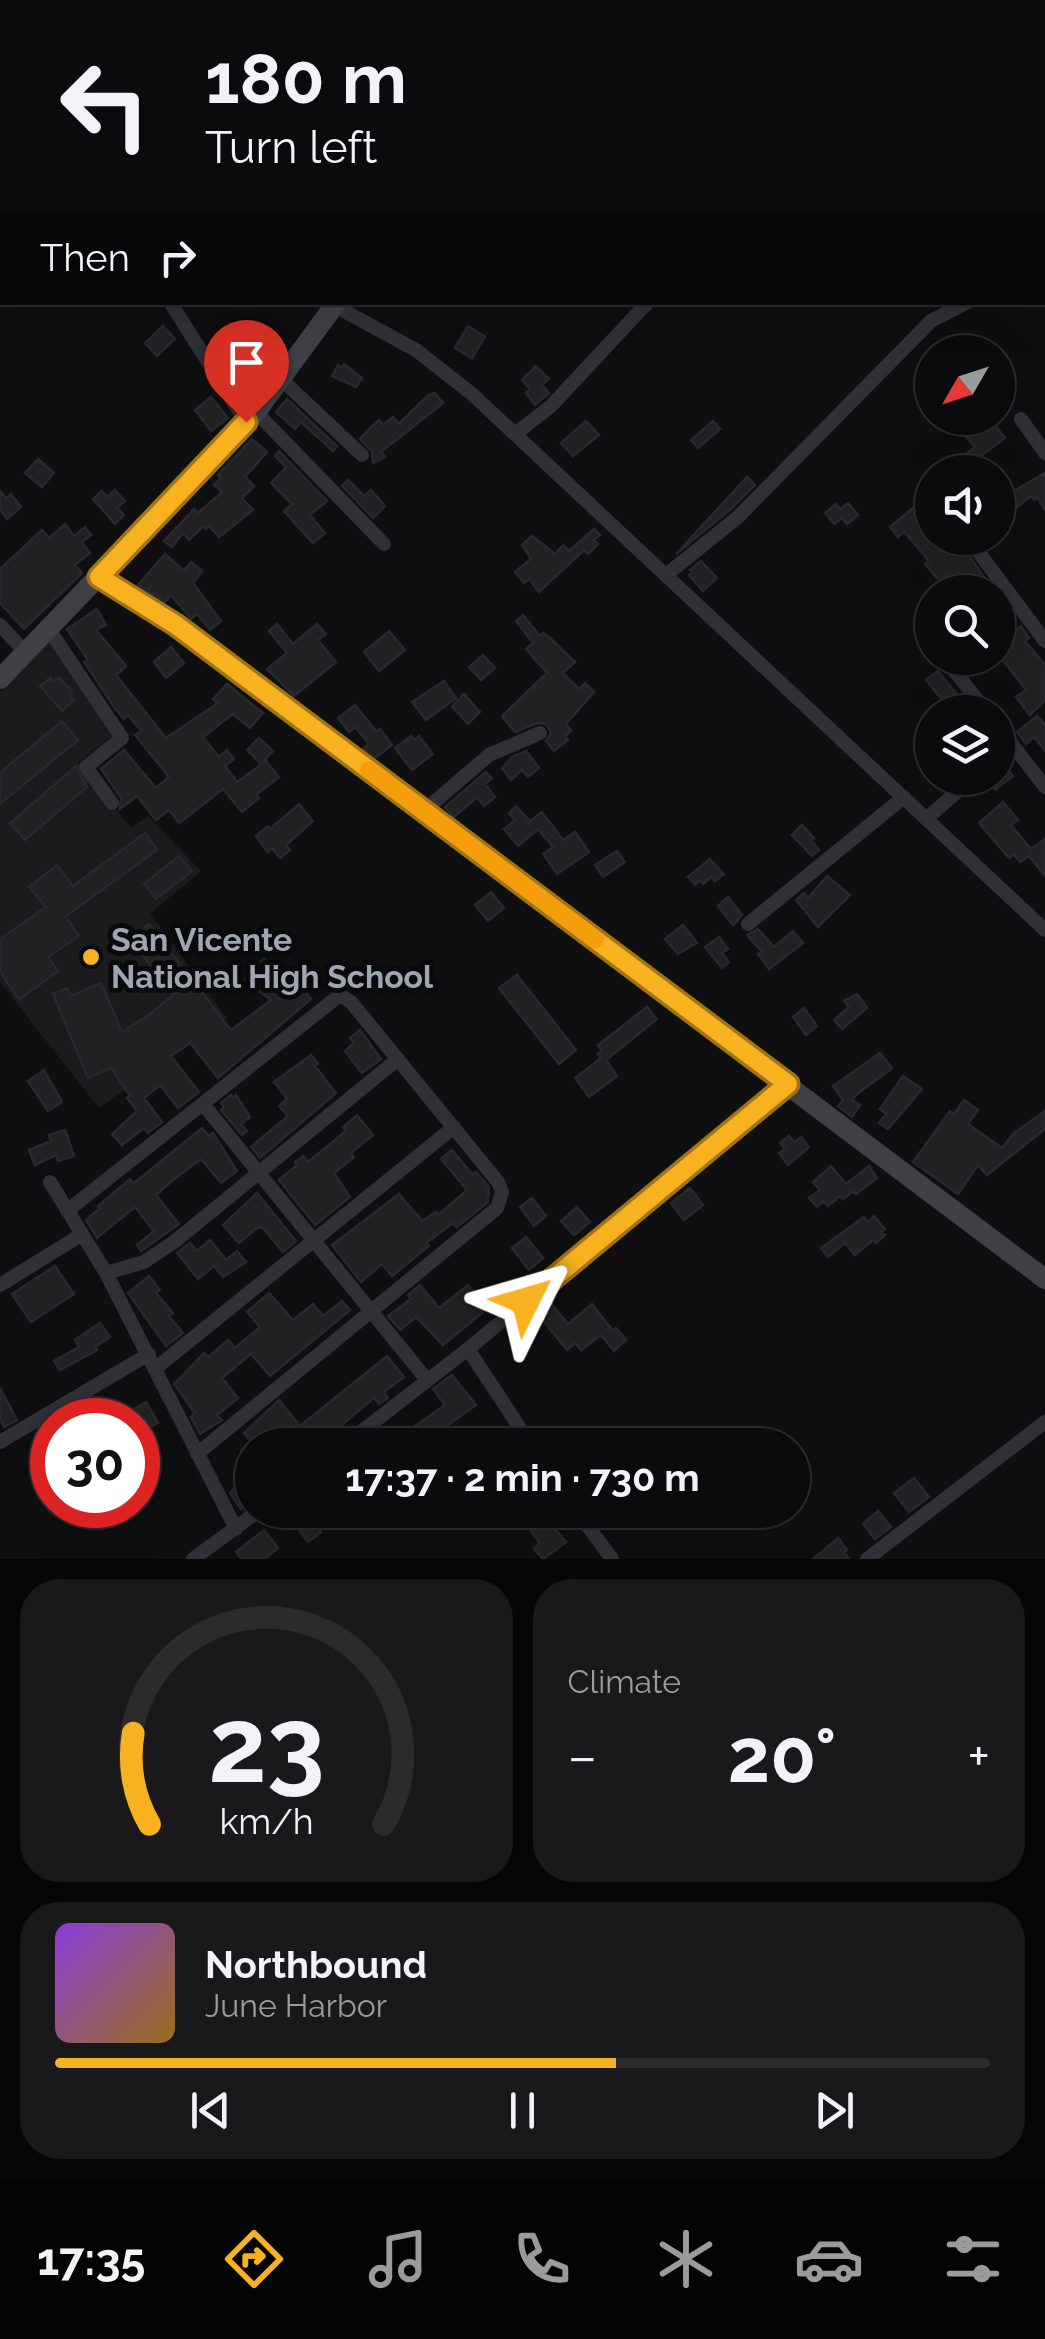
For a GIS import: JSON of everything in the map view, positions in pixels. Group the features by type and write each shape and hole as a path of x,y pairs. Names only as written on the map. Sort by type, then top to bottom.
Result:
{"street":[{"path":"172,305 251,417 384,544"},
{"path":"0,679 251,417 335,305"},
{"path":"338,305 447,372 1045,930"},
{"path":"515,434 551,406 645,305"},
{"path":"666,575 738,517 931,321 962,305"},
{"path":"281,379 362,454"},
{"path":"1021,419 1045,453"},
{"path":"981,555 1045,642"},
{"path":"99,577 176,625 1045,1279"},
{"path":"0,625 26,653"},
{"path":"50,630 122,738 86,767 112,802"},
{"path":"958,675 974,695"},
{"path":"424,811 489,755 540,733"},
{"path":"1015,749 1045,786"},
{"path":"928,818 954,795"},
{"path":"748,924 904,797"},
{"path":"68,1211 340,995 351,1002 498,1182 502,1200 483,1220 196,1454"},
{"path":"106,1272 144,1262 259,1174 398,1059"},
{"path":"366,1428 468,1349 788,1084"},
{"path":"204,1104 427,1380"},
{"path":"0,1442 153,1361 314,1241 454,1127"},
{"path":"50,1182 106,1272 236,1529 193,1559"},
{"path":"0,1285 81,1235"},
{"path":"468,1349 520,1428"},
{"path":"867,1559 1045,1422"},
{"path":"589,1528 612,1559"}],"shaded area":[{"name":"San Vicente National High School","path":"52,638 114,734 78,763 131,828 148,816 201,871 150,914 227,1018 99,1108 0,982 0,692"}],"building":[{"path":"163,326 175,339 157,356 145,343"},
{"path":"468,326 485,337 472,358 455,348"},
{"path":"248,338 263,351 250,362 245,355 240,359 233,350"},
{"path":"344,364 362,378 356,387 332,376 338,365 342,368"},
{"path":"536,366 549,379 542,385 549,393 535,405 522,380"},
{"path":"435,393 443,403 381,452 385,457 373,463 372,451 360,439 379,420 383,425 393,417 399,424 428,395"},
{"path":"211,397 228,418 211,431 195,410"},
{"path":"287,399 337,446 333,451 301,422 295,429 276,412"},
{"path":"586,421 599,435 573,456 561,443"},
{"path":"713,421 720,429 698,448 691,440"},
{"path":"967,438 1005,438 982,455 965,455 975,447"},
{"path":"252,439 267,452 245,477 254,486 242,498 253,510 219,537 209,526 203,526 189,540 183,533 172,547 164,541 194,509 198,513 222,492 214,485 221,478 218,475"},
{"path":"279,451 327,501 310,515 325,533 313,543 284,511 292,504 271,483 286,467 275,456"},
{"path":"38,459 54,473 42,487 25,473"},
{"path":"1045,473 1045,511 1038,498 1034,500 1031,496 1017,507 1015,490"},
{"path":"747,477 755,485 676,554"},
{"path":"348,480 364,496 371,490 385,506 373,518 342,486"},
{"path":"115,490 125,501 117,508 124,515 115,524 93,499 102,491 107,497"},
{"path":"0,491 6,498 11,494 21,507 7,519 0,510"},
{"path":"848,503 858,515 847,524 842,518 834,524 825,513 836,504 840,509"},
{"path":"915,506 915,545 904,532 898,537 890,527"},
{"path":"65,524 74,536 85,527 91,535 82,542 90,553 75,565 82,573 24,629 0,603 0,569 42,530 49,538"},
{"path":"594,529 600,535 594,540 598,544 588,554 584,550 539,592 529,579 524,583 515,572 531,559 522,545 532,536 555,554 563,545 569,551"},
{"path":"165,554 184,571 191,562 202,571 193,583 221,621 210,630 197,614 191,619 171,595 165,602 138,585"},
{"path":"924,555 969,555 982,575 934,575 925,564 929,561"},
{"path":"701,561 717,578 703,591 689,575"},
{"path":"97,609 106,625 96,630 126,666 116,675 166,738 218,703 213,699 227,684 263,713 250,728 233,714 203,737 219,757 227,750 234,759 225,766 237,782 266,761 279,777 242,812 223,789 179,823 169,810 156,820 137,796 120,809 121,798 101,769 124,750 156,788 169,777 135,735 141,731 128,715 124,719 116,710 67,629"},
{"path":"523,615 540,636 543,633 549,637 575,662 563,673 579,689 585,683 594,692 566,724 571,731 565,736 568,740 554,751 546,741 551,733 546,724 537,723 515,732 502,716 547,673 526,649 533,643 516,621"},
{"path":"277,624 293,644 317,624 326,634 318,640 336,662 294,696 267,669 287,653 269,631"},
{"path":"1021,626 1029,638 1025,641 1045,665 1045,700 1030,715 1016,697 1026,690 1014,675 1015,631"},
{"path":"389,631 405,650 379,671 364,652"},
{"path":"171,647 184,663 166,678 154,662"},
{"path":"483,655 495,668 481,680 469,667"},
{"path":"941,675 957,695 938,695 926,680"},
{"path":"59,677 72,691 69,694 74,700 62,711 40,686"},
{"path":"444,681 456,698 426,720 412,702"},
{"path":"464,694 480,712 468,724 452,706"},
{"path":"355,705 392,745 375,758 363,749 369,744 355,727 349,732 338,718"},
{"path":"1037,716 1045,725 1045,751 1034,737 1026,744 1017,732"},
{"path":"62,721 78,740 0,804 3,770"},
{"path":"411,736 414,740 419,736 433,754 412,770 395,748"},
{"path":"259,738 273,751 261,764 247,750"},
{"path":"526,751 539,768 528,777 522,770 511,780 502,768 512,757"},
{"path":"76,766 87,787 25,840 10,823"},
{"path":"486,772 492,778 485,784 495,797 484,806 477,797 454,817 445,807"},
{"path":"1003,802 1018,820 1011,825 1031,849 1045,839 1045,876 1029,856 1020,862 1014,854 1009,858 979,823"},
{"path":"299,804 313,821 286,845 290,850 280,858 272,848 268,852 256,836"},
{"path":"516,806 530,821 542,812 563,840 575,832 589,852 557,874 543,854 553,847 538,829 518,846 504,829 515,820 509,813"},
{"path":"802,825 819,850 812,856 792,835"},
{"path":"145,833 157,850 66,917 79,936 48,957 58,971 19,1000 0,971 0,939 46,907 29,887 57,865 73,886"},
{"path":"617,851 625,862 603,877 595,865"},
{"path":"179,856 192,871 156,899 144,884"},
{"path":"710,859 724,874 715,881 711,877 695,885 688,877"},
{"path":"827,876 850,895 818,927 796,900 804,893 808,898"},
{"path":"491,892 504,908 488,921 475,905"},
{"path":"728,897 742,915 733,925 718,906"},
{"path":"149,924 231,1030 271,1000 245,980 264,959 286,984 294,977 311,999 218,1078 190,1043 171,1056 199,1092 178,1108 160,1085 144,1098 162,1122 148,1133 144,1128 122,1145 112,1134 137,1111 111,1068 88,1078 53,994 67,988 71,996 101,983 122,1032 149,1015 173,995 130,939"},
{"path":"683,925 697,943 678,954 665,939"},
{"path":"758,929 774,947 793,931 803,943 769,969 758,954 762,952 747,935"},
{"path":"719,937 728,949 722,953 729,962 722,968 705,947"},
{"path":"517,975 576,1050 559,1064 499,988"},
{"path":"857,994 867,1008 842,1029 834,1020 849,1007 844,1001"},
{"path":"647,1007 657,1019 606,1060 617,1076 589,1097 575,1078 601,1058 598,1045"},
{"path":"804,1008 817,1026 806,1035 793,1017"},
{"path":"360,1030 381,1059 362,1073 345,1051 354,1043 350,1038"},
{"path":"880,1053 892,1068 856,1095 852,1100 860,1105 852,1117 838,1106 843,1100 833,1086"},
{"path":"311,1055 336,1093 260,1158 251,1147 288,1116 279,1106 287,1099 274,1082"},
{"path":"44,1070 62,1102 48,1111 28,1081"},
{"path":"903,1076 922,1089 888,1129 879,1123 886,1114 880,1109"},
{"path":"236,1095 250,1117 241,1124 247,1131 242,1135 221,1110 221,1103"},
{"path":"964,1100 978,1110 968,1124 1002,1148 1014,1133 1045,1111 1045,1129 987,1175 978,1165 958,1194 913,1162 950,1111 954,1114"},
{"path":"357,1115 373,1135 334,1173 350,1197 315,1225 279,1180 303,1156 308,1162 346,1131 343,1127"},
{"path":"202,1128 209,1136 213,1133 237,1171 221,1183 201,1159 174,1179 156,1195 179,1224 141,1251 137,1245 154,1231 135,1207 97,1238 86,1220 98,1206"},
{"path":"65,1130 74,1156 58,1161 56,1155 35,1165 29,1150 51,1141 49,1135"},
{"path":"789,1136 795,1142 801,1137 809,1147 788,1165 779,1153 785,1149 780,1143"},
{"path":"452,1150 489,1187 488,1202 457,1227 453,1223 426,1243 429,1246 392,1276 382,1264 361,1282 332,1245 399,1194 422,1221 436,1212 438,1215 467,1190 441,1159"},
{"path":"831,1166 846,1184 869,1166 877,1178 856,1194 853,1191 843,1199 840,1196 828,1206 823,1201 817,1207 809,1198 820,1190 813,1182"},
{"path":"690,1188 703,1205 684,1220 671,1203"},
{"path":"257,1193 296,1241 283,1252 263,1228 258,1227 239,1243 223,1225"},
{"path":"532,1198 546,1216 534,1226 520,1207"},
{"path":"577,1207 590,1222 574,1235 561,1221"},
{"path":"874,1216 885,1229 881,1232 885,1235 876,1243 873,1240 855,1255 845,1243 828,1257 821,1248 864,1217 868,1222"},
{"path":"526,1237 543,1258 529,1270 512,1248"},
{"path":"210,1240 226,1260 237,1251 246,1262 223,1277 214,1266 198,1279 177,1253 190,1243 197,1251"},
{"path":"55,1266 74,1294 31,1322 12,1294"},
{"path":"149,1276 160,1290 156,1293 173,1313 169,1316 183,1333 166,1346 128,1293"},
{"path":"420,1285 439,1308 468,1285 487,1309 443,1345 416,1317 400,1330 388,1316 411,1299 408,1295"},
{"path":"269,1293 293,1320 313,1304 323,1316 342,1301 350,1310 270,1376 251,1354 222,1378 238,1398 217,1415 222,1420 200,1434 191,1417 195,1413 174,1384 204,1353 208,1357 228,1340 235,1348 260,1327 247,1312"},
{"path":"550,1302 568,1324 592,1304 613,1331 616,1328 626,1340 614,1351 601,1335 581,1350 575,1343 567,1350 537,1313"},
{"path":"100,1323 110,1337 95,1347 97,1350 60,1370 54,1361 79,1347 75,1340"},
{"path":"387,1356 404,1377 384,1392 388,1398 379,1404 374,1398 338,1428 249,1428 279,1400 300,1426"},
{"path":"452,1375 476,1405 444,1428 416,1428 445,1405 433,1389"},
{"path":"0,1388 17,1420 4,1427 0,1419"},
{"path":"914,1478 929,1497 909,1512 894,1493"},
{"path":"878,1511 891,1527 875,1539 863,1524"},
{"path":"297,1528 318,1528 321,1532 308,1542"},
{"path":"554,1528 566,1542 543,1559 534,1549 540,1543 531,1531"},
{"path":"264,1530 278,1548 264,1559 242,1559 236,1552"},
{"path":"838,1538 849,1559 813,1559"}],"slow traffic":[{"path":"369,770 595,939"}],"place":[{"name":"San Vicente National High School","path":"91,957"}],"route":[{"path":"246,422 99,577 176,625 788,1084 526,1301"}]}
